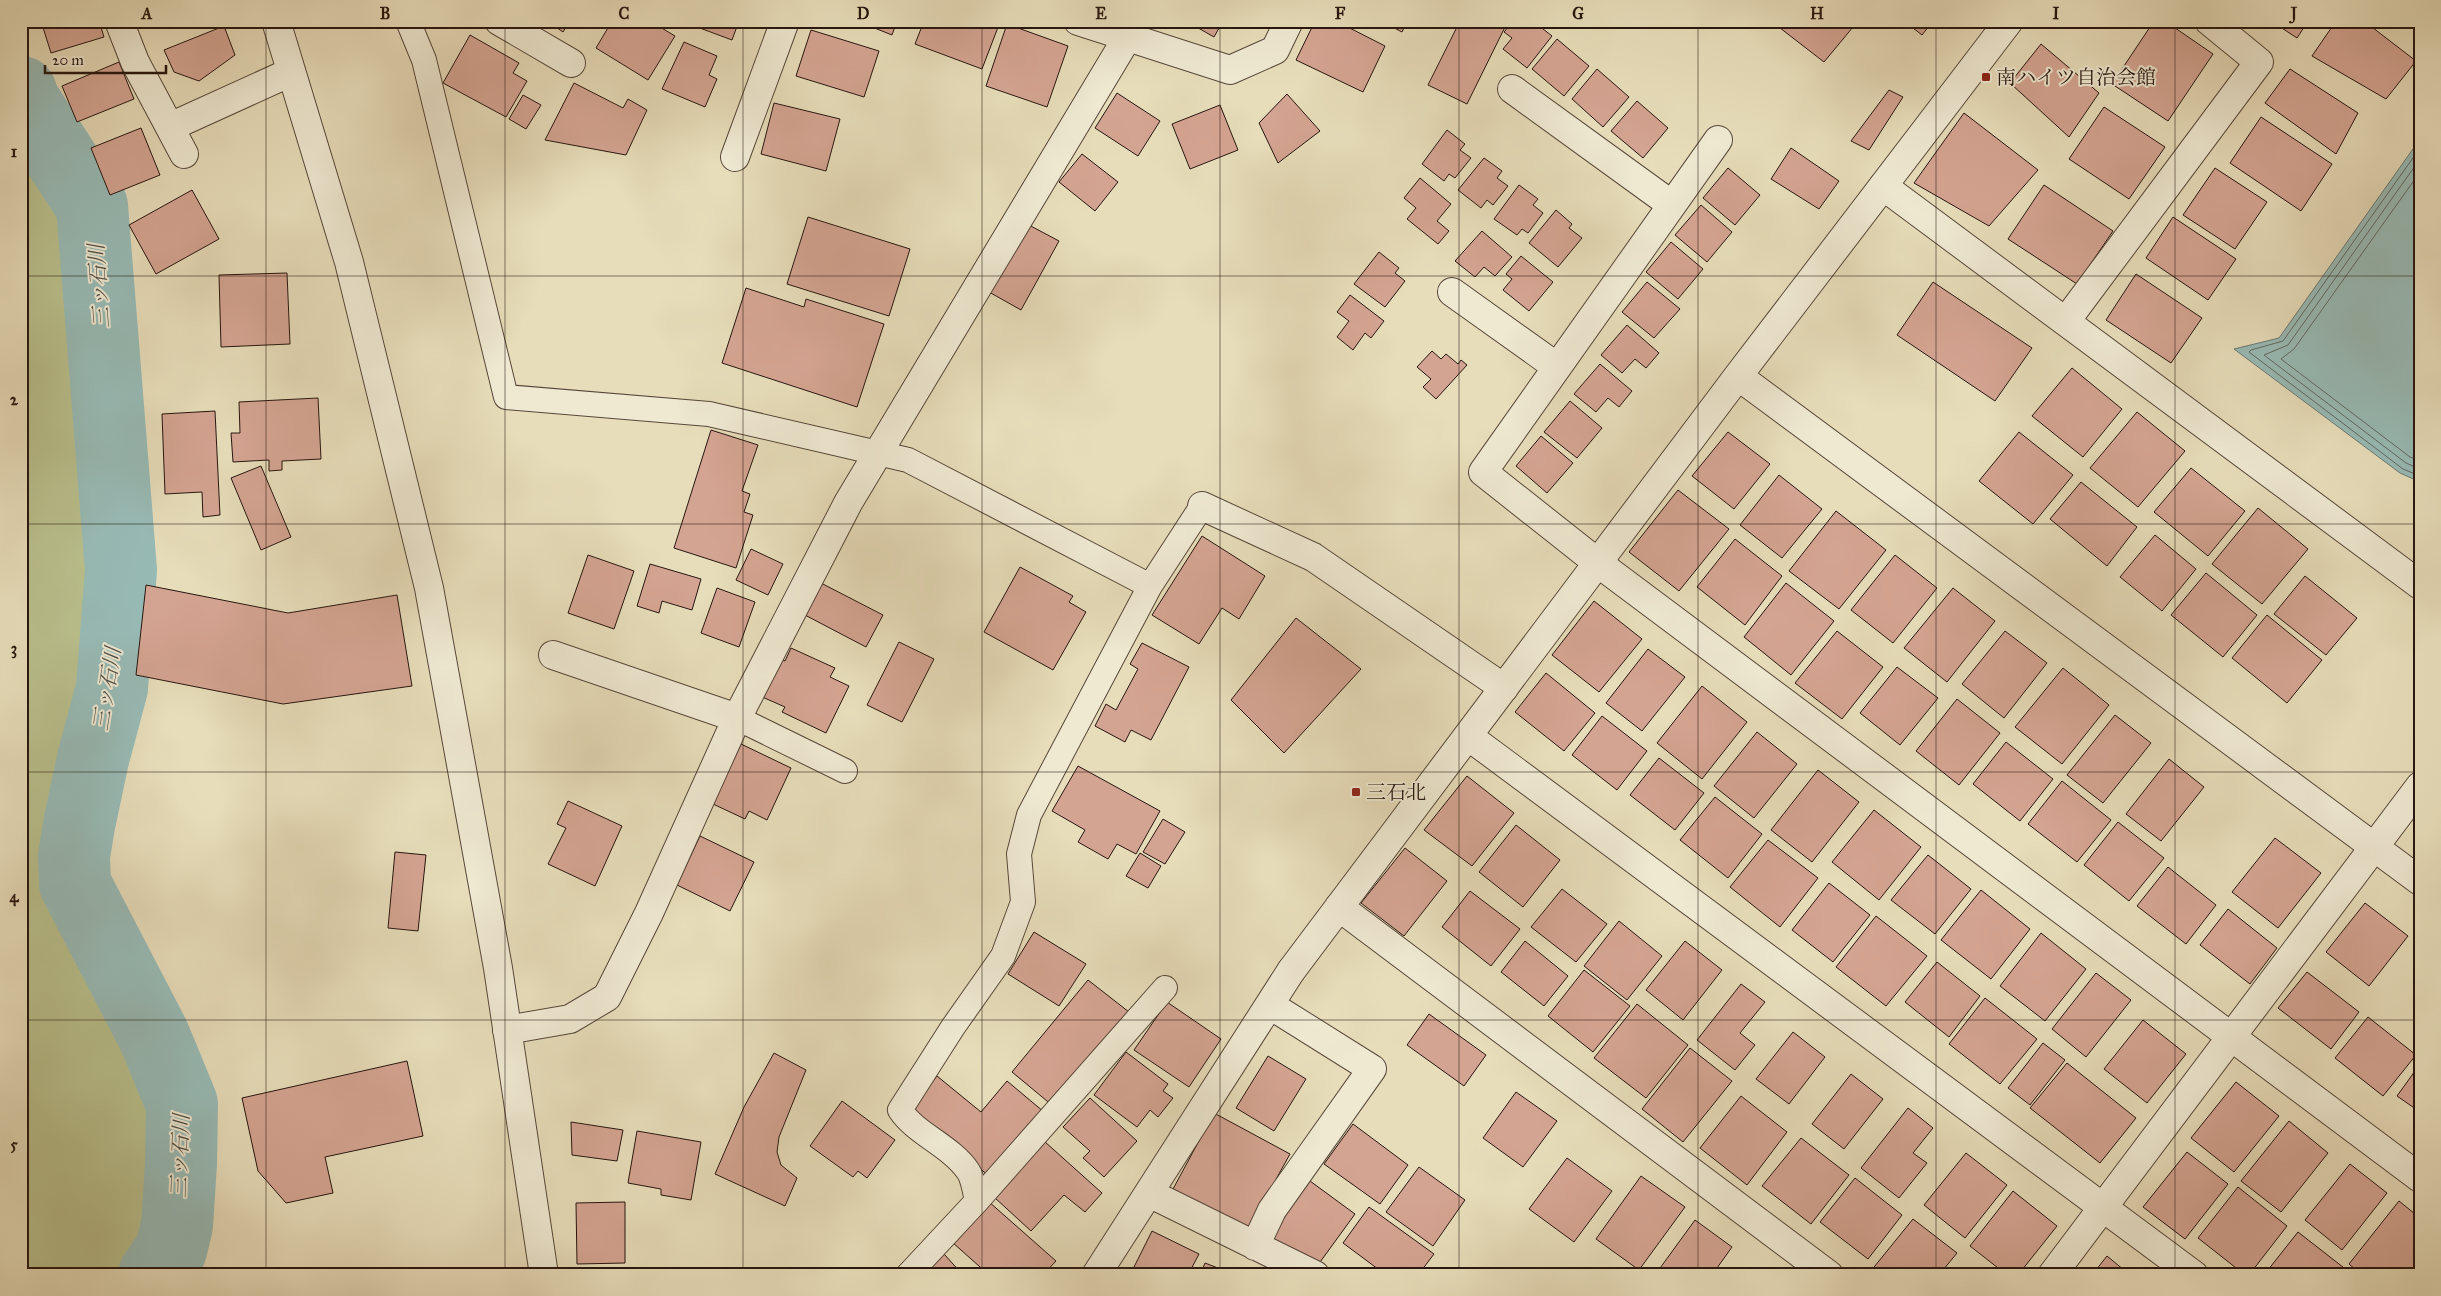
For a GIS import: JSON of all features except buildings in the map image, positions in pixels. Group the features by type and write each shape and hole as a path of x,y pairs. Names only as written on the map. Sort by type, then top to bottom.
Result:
{"street":[{"path":"119,21 135,62 184,154"},
{"path":"276,21 349,262 429,588 498,968 544,1275"},
{"path":"499,21 571,63"},
{"path":"735,157 785,21"},
{"path":"1078,21 1230,70 1275,50 1289,21"},
{"path":"1096,1275 1291,971 1738,376 2009,21"},
{"path":"2066,321 2259,62 2210,22"},
{"path":"507,1030 570,1019 607,997 649,913 738,718 848,503 1127,38"},
{"path":"170,127 291,72"},
{"path":"1512,88 1672,205"},
{"path":"1718,140 1483,472 1598,563 2420,1178"},
{"path":"1883,186 2420,585"},
{"path":"1452,292 1557,367"},
{"path":"1738,376 2420,881"},
{"path":"1202,506 1312,557 1504,688"},
{"path":"553,655 738,718"},
{"path":"1468,736 2194,1275"},
{"path":"2052,1275 2420,786"},
{"path":"1339,907 1816,1270"},
{"path":"1255,1246 1272,1210 1372,1069 1270,1005"},
{"path":"1149,1193 1315,1275"}],"lane":[{"path":"408,21 424,60 506,397 709,414 908,460 1150,586"},
{"path":"977,1201 969,1171 935,1139 906,1120 900,1110 948,1034 1003,956 1023,902 1020,854 1030,815 1150,586 1202,506"},
{"path":"738,718 845,771"},
{"path":"908,1275 977,1201 1165,988"}],"green space":[{"path":"21,99 86,235 92,374 108,566 83,741 71,799 50,838 63,891 108,969 158,1096 159,1175 150,1247 168,1275 21,1275"}],"water":[{"path":"2420,139 2420,482 2400,473 2234,349 2279,338"}],"waterway":[{"name":"三ッ石川","path":"21,92 24,101 92,206 121,570 112,688 93,759 79,825 74,856 75,884 154,1036 182,1104 177,1225 171,1250 154,1275"}],"place":[{"name":"南ハイツ自治会館","path":"1986,77"},
{"name":"三石北","path":"1356,792"}]}
